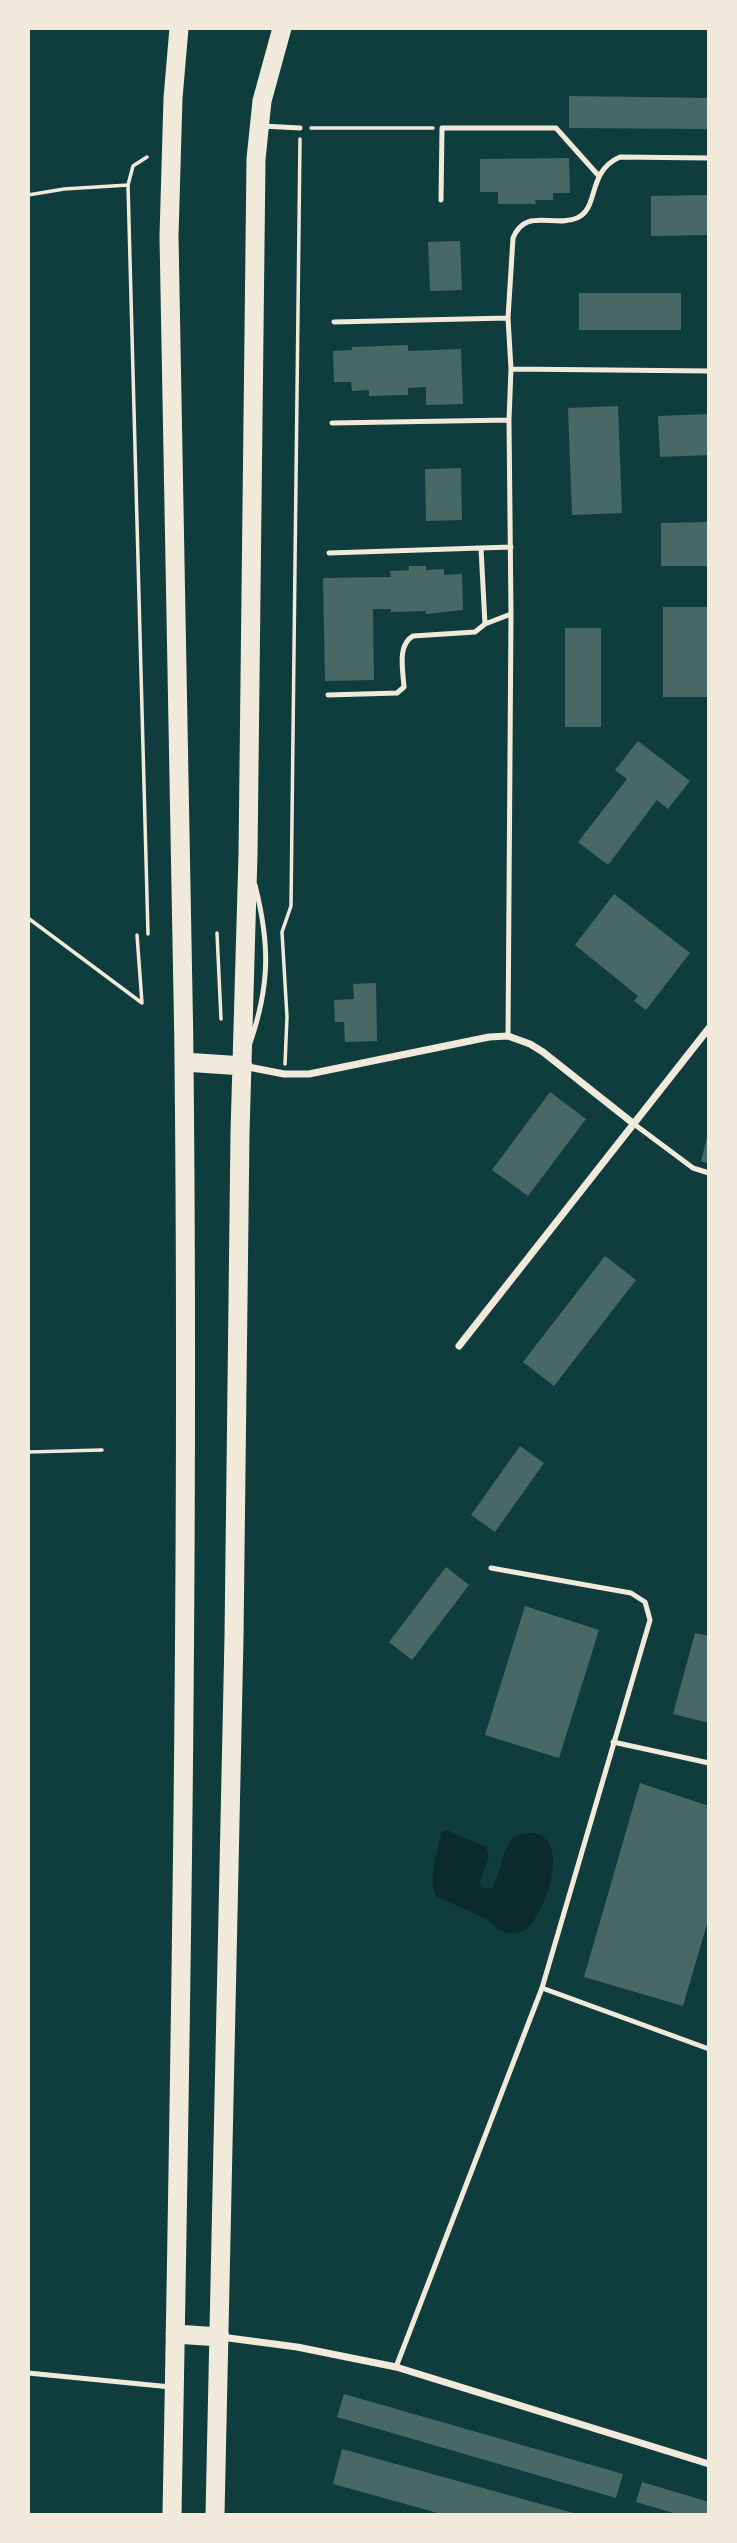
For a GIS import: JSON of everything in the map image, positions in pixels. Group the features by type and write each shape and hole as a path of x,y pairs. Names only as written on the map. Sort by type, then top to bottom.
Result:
{"highway":[{"path":"172,2515 182,1919 184,1062 169,236 179,28"},
{"path":"215,2515 248,854 256,186 259,126 271,65 282,28"},
{"path":"184,1062 243,1066"},
{"path":"175,2334 220,2337"}],"street":[{"path":"460,1346 709,1028"},
{"path":"243,1066 284,1074 325,1071 477,1038 508,1036 543,1052 634,1124"},
{"path":"220,2337 298,2347 396,2367 709,2464"}],"lane":[{"path":"259,126 300,128"},
{"path":"441,200 442,128 556,128 598,174"},
{"path":"508,1036 512,614 509,420 511,369 508,318 513,238 517,227 527,221 565,221 586,212 598,174 607,163 620,157 709,158"},
{"path":"334,322 508,318"},
{"path":"511,369 709,371"},
{"path":"331,423 509,420"},
{"path":"330,553 510,547"},
{"path":"481,548 485,624"},
{"path":"328,695 397,693 404,687 405,640 413,636 475,632 485,624 512,614"},
{"path":"634,1124 693,1168 709,1173"},
{"path":"396,2367 542,1988 650,1620 645,1602 631,1593 491,1568"},
{"path":"613,1742 709,1763"},
{"path":"542,1988 709,2049"},
{"path":"28,2373 174,2387"}],"path":[{"path":"284,1074 287,1017 282,932 291,906 300,128 442,128"},
{"path":"147,157 133,166 128,186 148,934"},
{"path":"28,195 64,189 128,186"},
{"path":"28,918 142,1003 137,935"},
{"path":"217,933 221,1019"},
{"path":"28,1452 102,1451"}],"water":[{"path":"447,1830 486,1847 489,1857 480,1881 482,1887 487,1889 493,1888 505,1853 514,1838 528,1833 543,1837 551,1848 553,1864 545,1900 528,1928 518,1933 505,1932 479,1916 436,1896 434,1865 441,1832"}],"building":[{"path":"569,96 709,98 709,129 569,128"},
{"path":"569,158 570,193 553,193 553,200 535,200 536,204 498,204 498,192 480,192 480,159"},
{"path":"709,195 709,235 651,236 651,196"},
{"path":"460,241 462,290 430,291 428,242"},
{"path":"579,293 681,293 681,330 579,330"},
{"path":"408,345 408,351 461,349 463,404 426,405 426,387 408,388 408,395 369,396 369,390 352,391 351,382 334,382 333,351 352,350 352,347"},
{"path":"618,406 622,513 572,515 568,408"},
{"path":"709,414 709,455 660,457 658,416"},
{"path":"461,468 462,520 426,521 425,469"},
{"path":"709,522 709,566 661,566 661,523"},
{"path":"409,566 426,566 426,570 444,569 444,575 462,574 463,610 426,614 426,611 391,612 391,609 373,609 374,680 325,681 323,578 391,577 390,571 409,570"},
{"path":"663,607 709,607 709,697 663,697"},
{"path":"565,628 601,628 601,727 565,727"},
{"path":"638,741 690,781 668,809 657,800 608,865 578,842 627,779 615,770"},
{"path":"614,894 690,953 646,1010 634,1001 638,996 575,945"},
{"path":"376,983 377,1041 345,1042 344,1022 335,1022 334,1000 354,999 353,984"},
{"path":"550,1092 586,1119 528,1196 492,1170"},
{"path":"709,1134 709,1164 701,1161"},
{"path":"605,1256 636,1280 554,1386 523,1362"},
{"path":"520,1446 544,1463 495,1532 471,1515"},
{"path":"446,1567 469,1585 412,1660 389,1642"},
{"path":"525,1606 599,1630 559,1758 485,1735"},
{"path":"695,1633 709,1636 709,1723 673,1714"},
{"path":"640,1783 709,1806 709,1917 683,2006 584,1977"},
{"path":"344,2394 623,2474 616,2498 337,2417"},
{"path":"342,2449 577,2515 445,2515 333,2484"},
{"path":"642,2482 709,2502 709,2515 680,2515 636,2502"}]}
